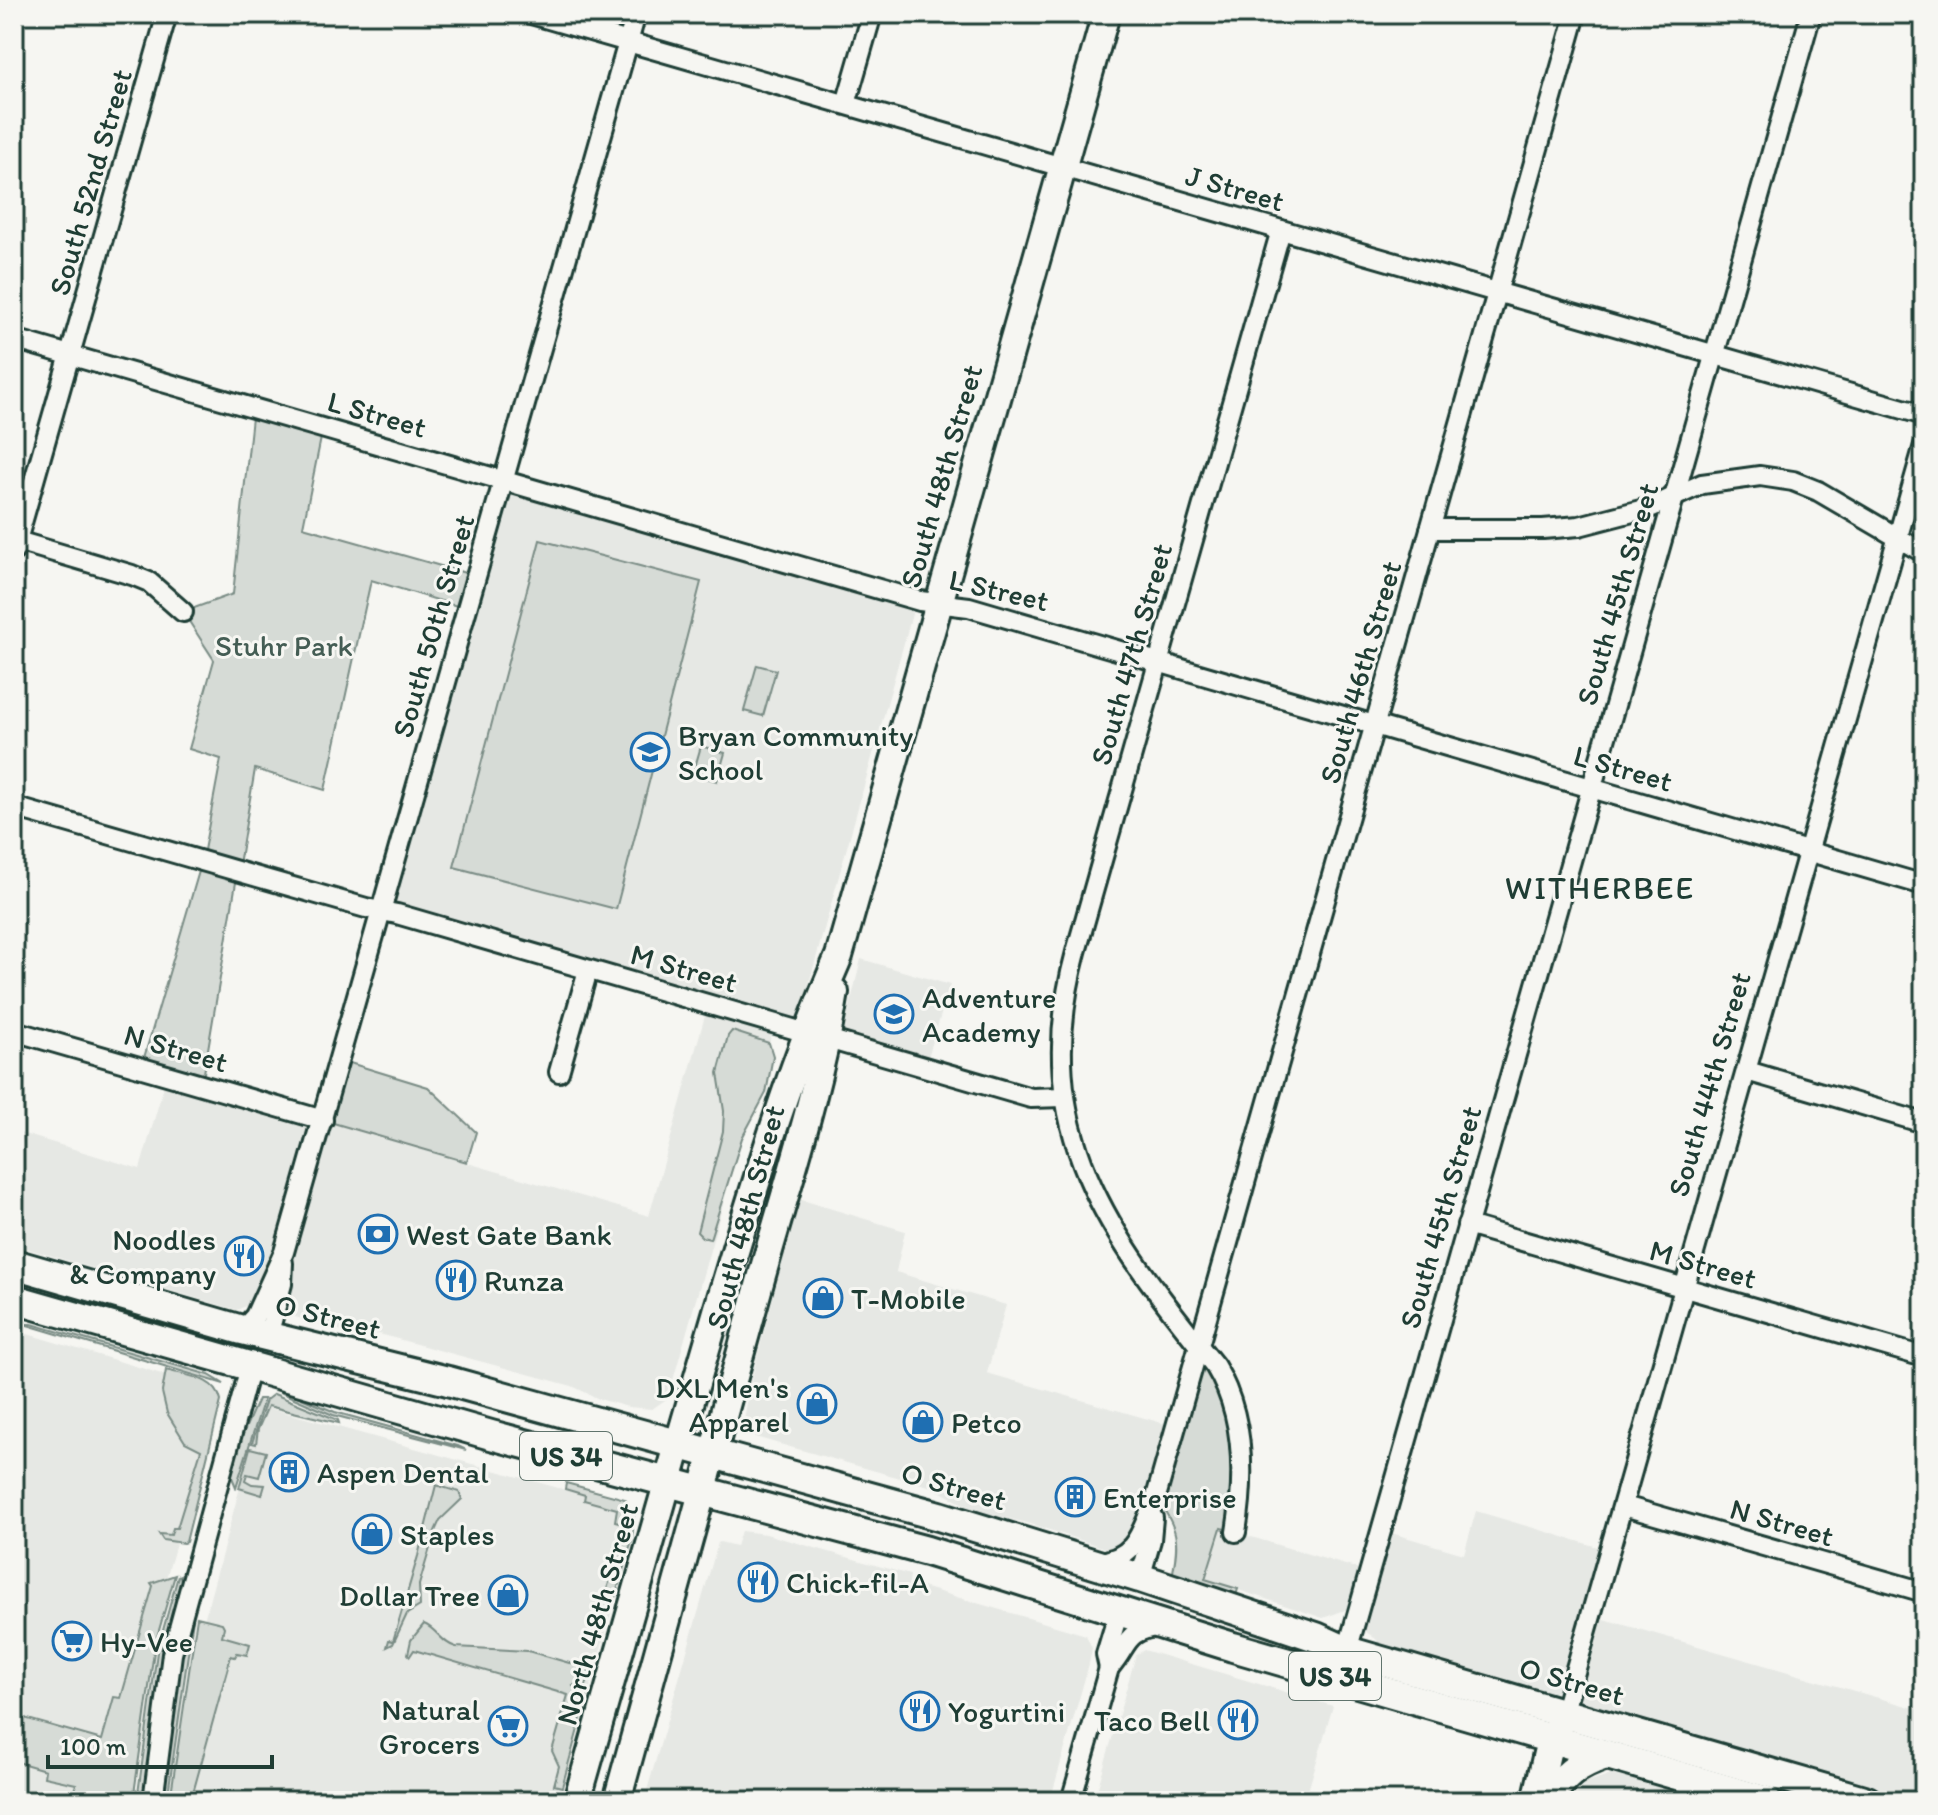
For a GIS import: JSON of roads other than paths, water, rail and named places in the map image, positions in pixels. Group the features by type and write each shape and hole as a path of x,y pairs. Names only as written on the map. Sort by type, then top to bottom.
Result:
{"main road":[{"name":"South 48th Street","path":"704,1494 817,1036 1106,14"},
{"name":"South 48th Street","path":"678,1443 768,1140 817,1036"},
{"name":"O Street","path":"14,1264 255,1333 448,1381 968,1525 1316,1637 1558,1727 1606,1755 1767,1801"},
{"name":"O Street","path":"14,1299 666,1484 986,1569 1164,1626 1558,1727 1867,1801"},
{"path":"75,1316 132,1321 232,1346 251,1346 255,1333"},
{"path":"250,1367 260,1360 280,1358 405,1384 448,1381"},
{"name":"North 48th Street","path":"577,1801 678,1443"},
{"path":"617,1801 704,1494"},
{"path":"986,1569 1046,1574 1117,1592 1127,1589 1140,1578"},
{"path":"1119,1611 1130,1606 1154,1608 1312,1654 1347,1651"},
{"path":"1536,1801 1558,1727"},
{"path":"1546,1801 1559,1783 1580,1764 1606,1755"}],"street":[{"name":"South 52nd Street","path":"15,546 167,14"},
{"name":"J Street","path":"531,14 1924,415"},
{"name":"South 50th Street","path":"255,1333 255,1316 284,1252 323,1120 636,14"},
{"path":"846,104 872,14"},
{"name":"South 46th Street","path":"1090,1563 1108,1562 1128,1552 1139,1536 1156,1497 1576,14"},
{"name":"South 45th Street","path":"1347,1651 1811,14"},
{"name":"South 47th Street","path":"1063,1097 1061,1036 1069,978 1281,230"},
{"name":"L Street","path":"14,339 920,601 969,607 1924,885"},
{"name":"South 44th Street","path":"1558,1727 1624,1506 1924,445"},
{"path":"1430,529 1560,528 1616,518 1652,507 1702,484 1748,476 1782,479 1818,491 1924,553"},
{"path":"15,546 132,575 149,582 183,612"},
{"name":"M Street","path":"14,807 1031,1098 1063,1097"},
{"path":"559,1072 588,970"},
{"name":"N Street","path":"14,1031 323,1120"},
{"path":"1747,1071 1924,1123"},
{"path":"1063,1097 1083,1168 1104,1213 1220,1373 1239,1438 1242,1481 1236,1532"},
{"name":"M Street","path":"1467,1225 1924,1357"},
{"name":"South 50th Street","path":"255,1333 282,1284 284,1252"},
{"path":"153,1801 172,1654 250,1367"},
{"name":"South 46th Street","path":"1140,1578 1151,1540 1156,1497"},
{"name":"N Street","path":"1624,1506 1924,1592"},
{"path":"1109,1668 1106,1654 1119,1611"},
{"path":"1071,1801 1109,1668 1134,1632 1164,1626"}],"place":[{"name":"Bryan Community School","path":"650,752"},
{"name":"Adventure Academy","path":"894,1014"},
{"name":"West Gate Bank","path":"378,1234"},
{"name":"Noodles & Company","path":"244,1256"},
{"name":"Runza","path":"456,1280"},
{"name":"T-Mobile","path":"823,1298"},
{"name":"DXL Men's Apparel","path":"817,1404"},
{"name":"Petco","path":"923,1422"},
{"name":"Aspen Dental","path":"289,1472"},
{"name":"Enterprise","path":"1075,1497"},
{"name":"Staples","path":"372,1534"},
{"name":"Chick-fil-A","path":"758,1582"},
{"name":"Dollar Tree","path":"508,1595"},
{"name":"Hy-Vee","path":"72,1641"},
{"name":"Yogurtini","path":"920,1711"},
{"name":"Taco Bell","path":"1238,1720"},
{"name":"Natural Grocers","path":"508,1726"}],"district":[{"name":"WITHERBEE","path":"1600,888"}],"park label":[{"name":"Stuhr Park","path":"284,645"}]}
